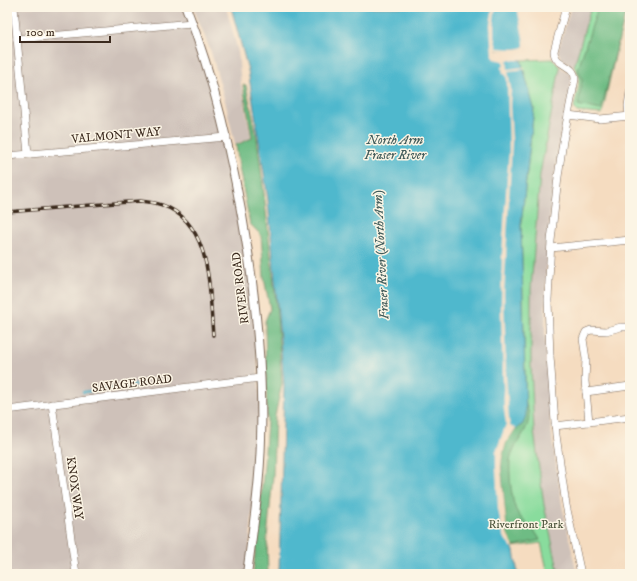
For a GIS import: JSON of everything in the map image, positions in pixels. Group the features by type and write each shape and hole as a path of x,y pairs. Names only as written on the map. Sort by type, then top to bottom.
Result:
{"street":[{"path":"14,7 28,154"},
{"name":"RIVER ROAD","path":"186,7 215,90 227,137 239,196 252,285 260,378 261,441 254,522 247,574"},
{"path":"566,7 554,51 555,58 572,70 575,76 558,176 548,300 555,426 563,489 581,574"},
{"path":"18,39 192,23"},
{"path":"568,115 600,119 630,116 628,110 630,92"},
{"name":"VALMONT WAY","path":"7,156 227,137"},
{"path":"551,248 630,240"},
{"path":"589,422 584,339 586,332 593,330 606,331 621,327 630,327"},
{"name":"SAVAGE ROAD","path":"7,410 260,378"},
{"path":"586,392 630,386"},
{"name":"KNOX WAY","path":"52,404 76,574"},
{"path":"555,426 630,417"}],"shaded area":[{"path":"7,7 186,7 215,90 252,285 261,412 247,574 7,574"},
{"path":"193,7 226,7 238,52 241,84 251,138 235,144 211,52"},
{"path":"571,7 591,7 574,67 561,58 558,51"},
{"path":"560,67 570,74 572,80 559,141 550,215 546,277 545,335 553,444 562,504 577,574 559,574 544,505 534,431 531,364 531,288 540,174"}],"green space":[{"path":"591,7 626,7 602,114 577,112 574,108 579,81 577,71 574,67"},
{"path":"598,7 627,7 601,110 578,105 582,80 578,69"},
{"name":"Riverfront Park","path":"552,59 560,67 540,174 531,288 531,364 534,431 544,505 559,574 548,574 541,543 513,547 506,534 501,451 510,433 523,424 526,415 521,225 531,135 520,218 520,339 525,415 518,427 513,427 510,426 507,400 504,295 512,141 510,105 511,89 507,60 518,60 529,93 521,60","holes":["531,100 534,108 531,135 533,113"]},
{"path":"243,85 246,85 257,138 276,302 282,383 275,416 273,476 267,538 268,574 253,574 267,421 265,321 270,309 264,278 261,235 250,224 236,145 252,138"},
{"name":"Riverfront Park","path":"524,399 529,413 529,420 511,455 511,488 518,514 534,531 540,540 513,546 507,533 501,467 506,443 516,428"}],"water":[{"name":"North Arm Fraser River","path":"231,7 518,7 525,43 523,49 495,50 496,58 521,60 534,108 521,225 526,415 523,424 510,433 501,451 506,534 514,551 518,574 279,574 284,385 268,200 248,70"}],"pier":[{"path":"493,7 496,7 494,37 497,48 514,49 524,46 517,7 521,7 527,43 521,52 496,50 496,55 518,57 518,60 507,60 508,69 525,67 526,69 508,71 511,89 510,105 512,141 504,295 506,375 509,419 510,426 516,428 506,443 501,467 507,533 514,547 511,547 505,539 502,531 498,509 496,469 496,452 506,424 504,409 501,312 502,254 509,150 507,79 505,74 503,74 503,61 494,59 492,56 490,25"}],"waterway":[{"path":"83,392 143,384"}],"railway":[{"path":"7,212 140,201 159,204 179,214 191,227 199,242 205,260 209,279 213,335"}],"water label":[{"name":"Fraser River (North Arm)","path":"380,255"}]}
